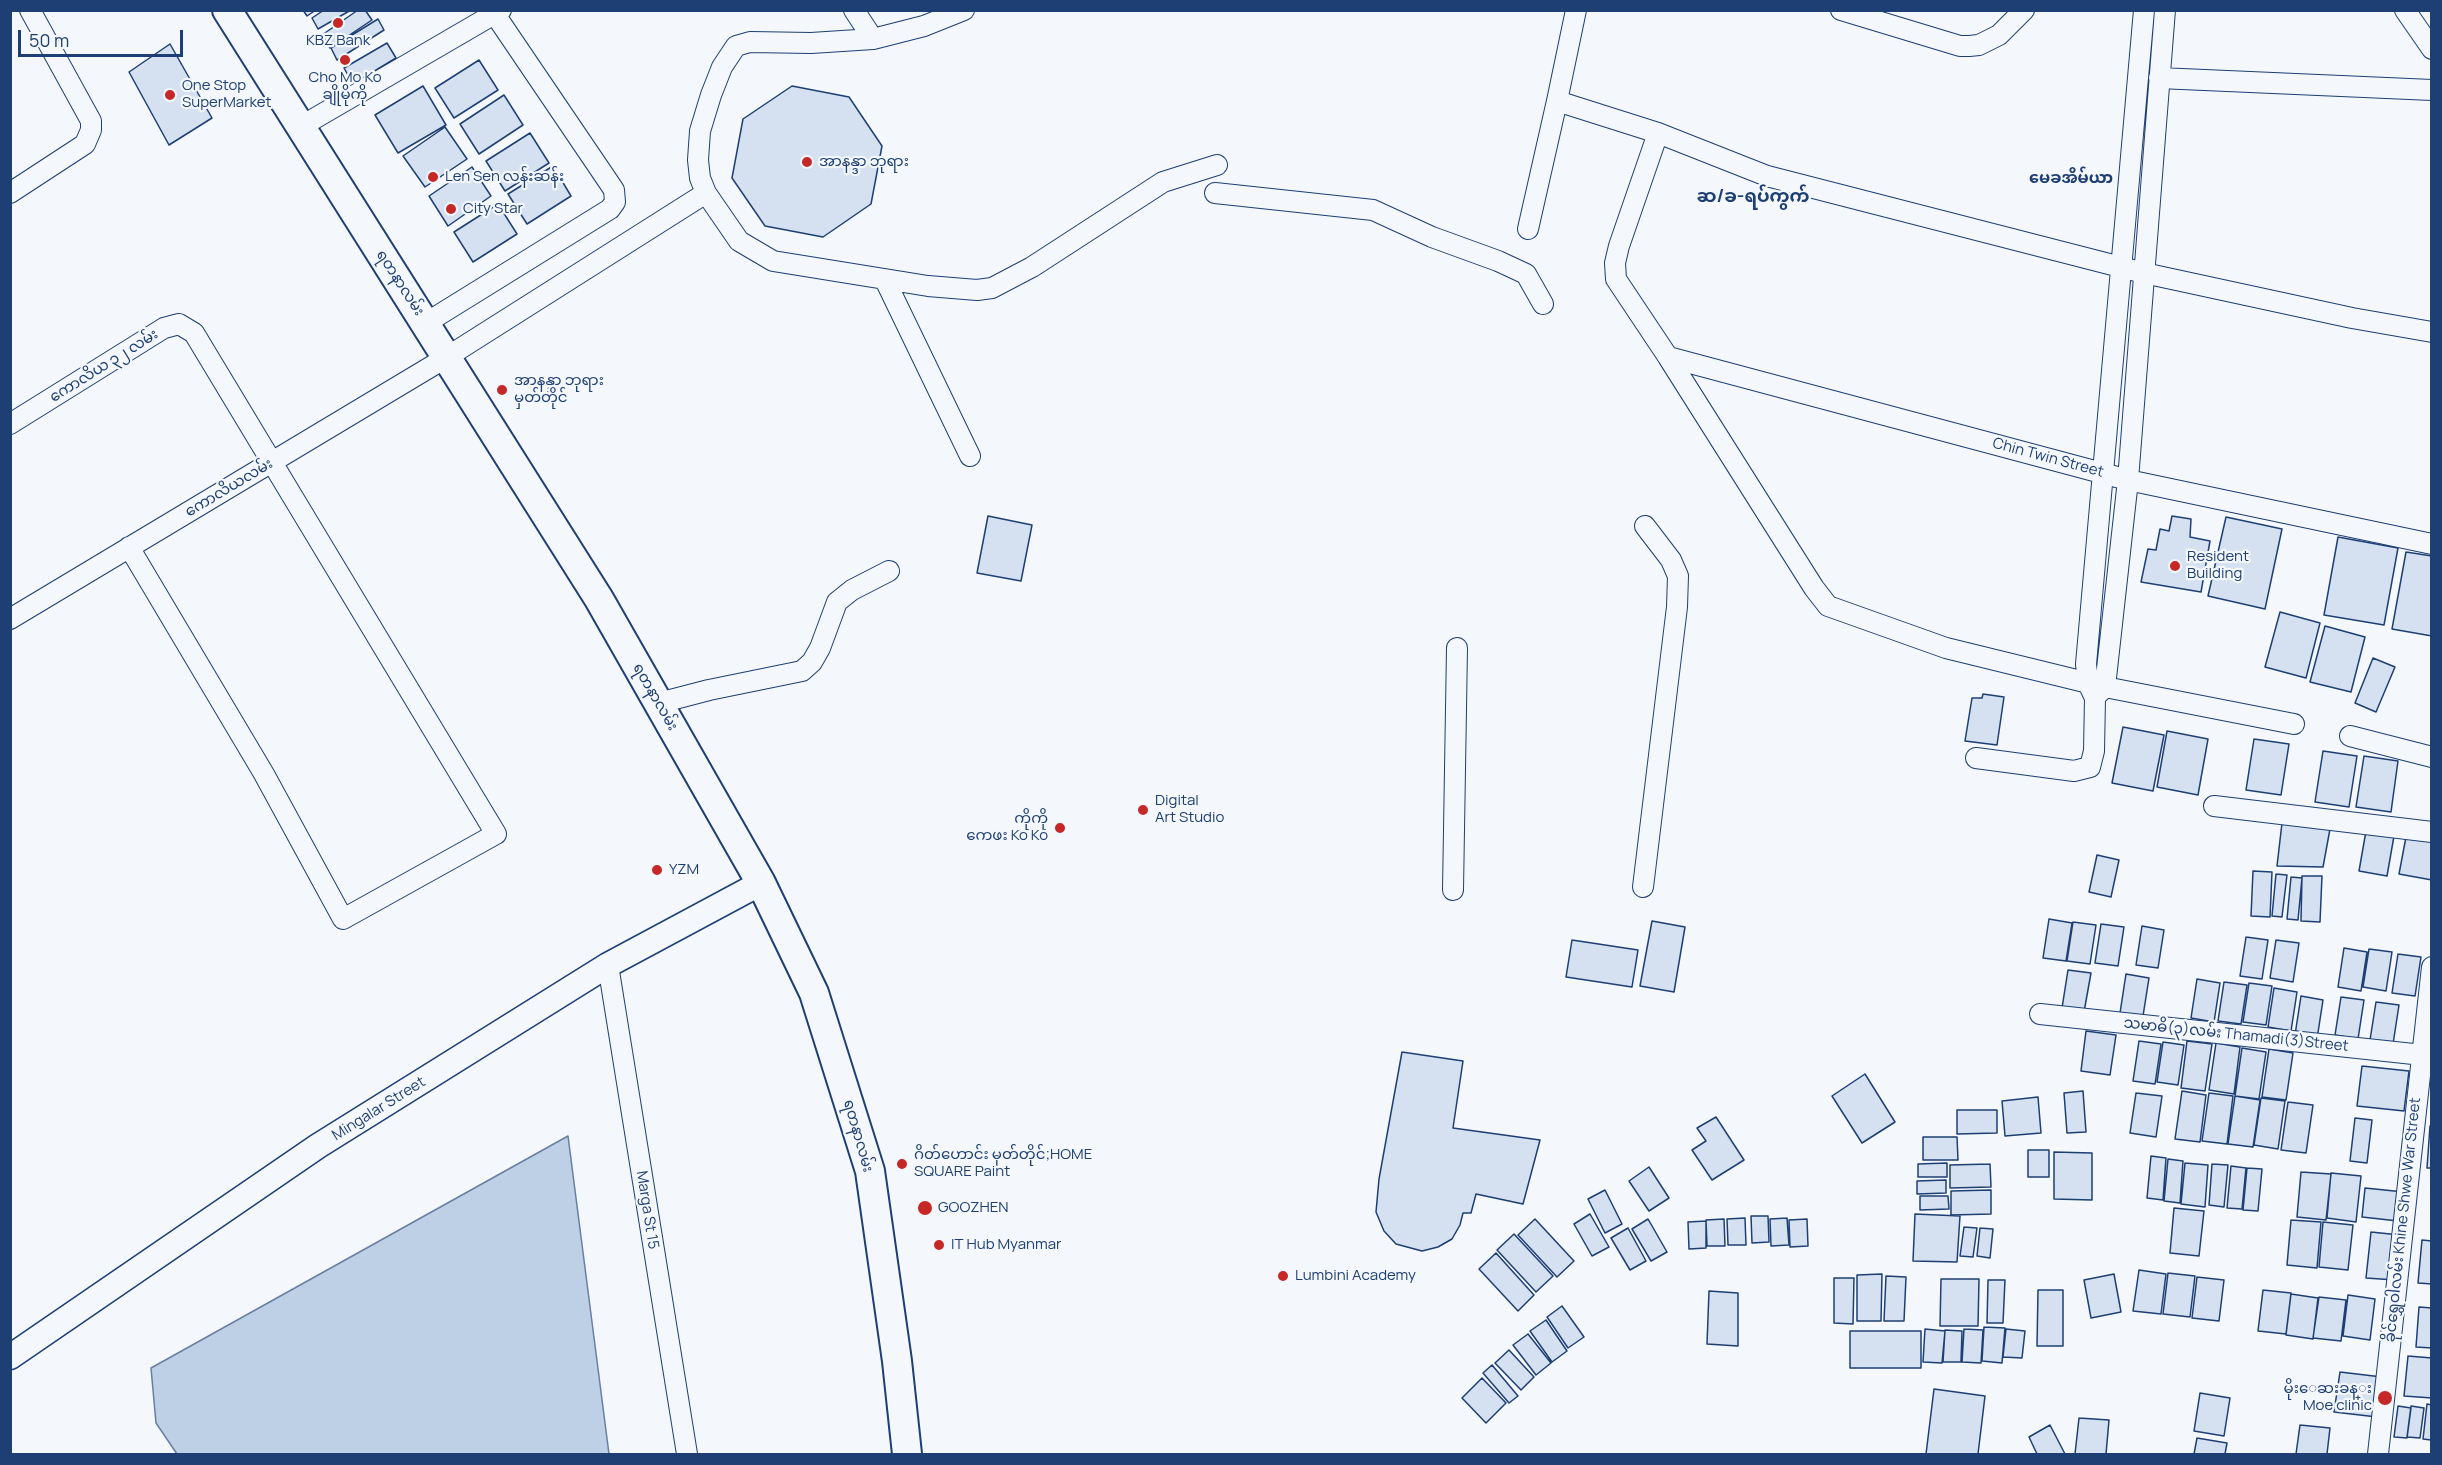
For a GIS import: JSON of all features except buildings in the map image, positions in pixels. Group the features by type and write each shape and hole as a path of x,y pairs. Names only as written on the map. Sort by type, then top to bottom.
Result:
{"main road":[{"name":"ရတနာလမ်း","path":"227,10 599,599 761,883 814,993 870,1172 897,1361 907,1455"}],"street":[{"path":"10,193 85,144 91,130 91,121 30,10"},
{"path":"854,10 873,39"},
{"path":"964,10 924,26 873,39 834,42 750,42 736,46 722,67 700,131 698,160 700,178 706,193 739,241 773,261 885,280 978,290 992,288 1032,267 1163,182 1217,165"},
{"path":"1528,229 1576,10"},
{"path":"1841,10 1969,46 1979,45 2000,35 2024,10"},
{"path":"2096,689 2086,664 2144,10"},
{"path":"1976,758 2074,771 2090,767 2094,751 2096,689 2128,480 2165,10"},
{"path":"2405,10 2432,49"},
{"path":"300,127 497,12 614,190 615,202 610,208 426,322"},
{"path":"2159,78 2432,90"},
{"path":"1557,100 1658,133 1767,176 2144,273 2352,318 2432,332"},
{"path":"1658,133 1615,263 1616,279 1814,588 1828,606 1946,648 2096,689 2294,724"},
{"name":"ကောလိယလမ်း","path":"10,619 447,357 706,193"},
{"path":"1215,193 1373,210 1432,237 1498,261 1526,274 1543,304"},
{"path":"885,280 970,456"},
{"name":"ကောလိယ ၃၂ လမ်း","path":"10,424 164,328 179,324 194,333 271,462"},
{"name":"Chin Twin Street","path":"1668,357 2128,480 2432,544"},
{"path":"129,548 264,774 343,919 496,834 271,462"},
{"path":"1643,887 1677,607 1678,576 1671,560 1644,526"},
{"path":"659,703 802,671 812,662 820,648 837,603 852,590 889,571"},
{"path":"1453,890 1457,648"},
{"path":"2350,736 2432,757"},
{"path":"2214,806 2432,832"},
{"name":"Mingalar Street","path":"16,1354 318,1146 608,965 761,883"},
{"name":"Marga St 15","path":"608,965 687,1455"},
{"name":"ခိုင်ရွှေဝါလမ်း Khine Shwe War Street","path":"2378,1446 2427,1055 2432,967"},
{"name":"သမာဓိ(၃)လမ်း Thamadi(3)Street","path":"2040,1014 2427,1055"}],"water":[{"path":"568,1136 609,1454 177,1454 156,1423 151,1368"}],"place":[{"name":"KBZ Bank","path":"338,23"},
{"name":"Cho Mo Ko ချိုမိုကို","path":"345,60"},
{"name":"One Stop SuperMarket","path":"170,95"},
{"name":"အာနန္ဒာ ဘုရား","path":"807,162"},
{"name":"Len Sen လန်းဆန်း","path":"433,177"},
{"name":"City Star","path":"451,209"},
{"name":"အာနန္ဒာ ဘုရား မှတ်တိုင်","path":"502,390"},
{"name":"Resident Building","path":"2175,566"},
{"name":"Digital Art Studio","path":"1143,810"},
{"name":"ကိုကို ကေဖး Ko Ko","path":"1060,828"},
{"name":"YZM","path":"657,870"},
{"name":"ဂိတ်ဟောင်း မှတ်တိုင်;HOME SQUARE Paint","path":"902,1164"},
{"name":"GOOZHEN","path":"925,1208"},
{"name":"IT Hub Myanmar","path":"939,1245"},
{"name":"Lumbini Academy","path":"1283,1276"},
{"name":"မိုးေဆးခန္း Moe clinic","path":"2385,1398"}],"district":[{"name":"မေခအိမ်ယာ","path":"2071,179"},
{"name":"ဆ/ခ-ရပ်ကွက်","path":"1753,197"}]}
